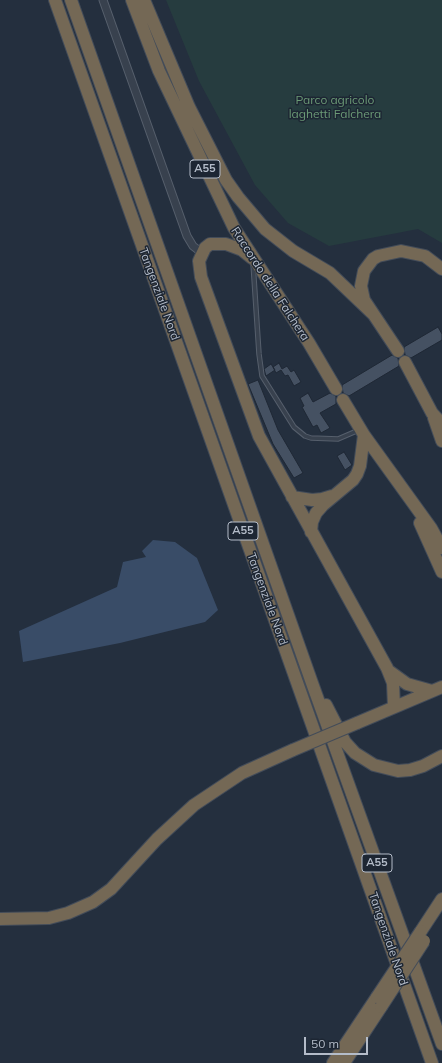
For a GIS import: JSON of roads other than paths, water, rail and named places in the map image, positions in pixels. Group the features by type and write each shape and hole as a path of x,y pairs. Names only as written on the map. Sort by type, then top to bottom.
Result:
{"highway":[{"name":"Tangenziale Nord","path":"55,0 421,1033 430,1063"},
{"name":"Tangenziale Nord","path":"71,0 312,683 442,1044"},
{"name":"Raccordo della Falchera","path":"132,0 159,71 234,228 309,344 336,389"},
{"name":"Raccordo della Falchera","path":"144,0 189,107 226,180 238,197 265,229 293,251 330,273 373,314"},
{"path":"252,258 242,250 221,243 210,244 202,253 199,261 199,271 259,436 387,668 393,683 394,707"},
{"path":"398,351 364,300 361,286 364,271 373,259 384,253 409,251 425,256 442,269"},
{"path":"405,362 432,413 442,441"},
{"path":"343,400 362,432 431,528 442,548"},
{"path":"432,413 442,424"},
{"path":"311,532 312,522 316,513 357,474 360,466 362,432"},
{"path":"292,497 312,500 322,499 337,494"},
{"path":"413,505 442,572"},
{"path":"387,668 407,684 437,689"},
{"path":"380,714 388,693 387,668"},
{"path":"312,683 332,714 345,742 355,753 374,765 398,771 410,770 423,766 442,756"},
{"path":"0,919 49,918 68,913 93,902 120,879 157,839 194,805 242,773 437,689"},
{"path":"344,1063 379,1002 422,935 442,898"},
{"path":"422,935 442,914"},
{"path":"333,1063 379,1002"}],"street":[{"path":"103,0 187,236 193,246 202,253"}],"lane":[{"path":"252,258 258,354 262,376 294,427 305,436 311,438 338,439 362,432"}],"water":[{"path":"153,540 175,542 197,558 218,610 205,622 120,643 23,662 19,631 117,587 123,562 146,557 142,551"}],"park label":[{"name":"Parco agricolo laghetti Falchera","path":"335,107"}]}
